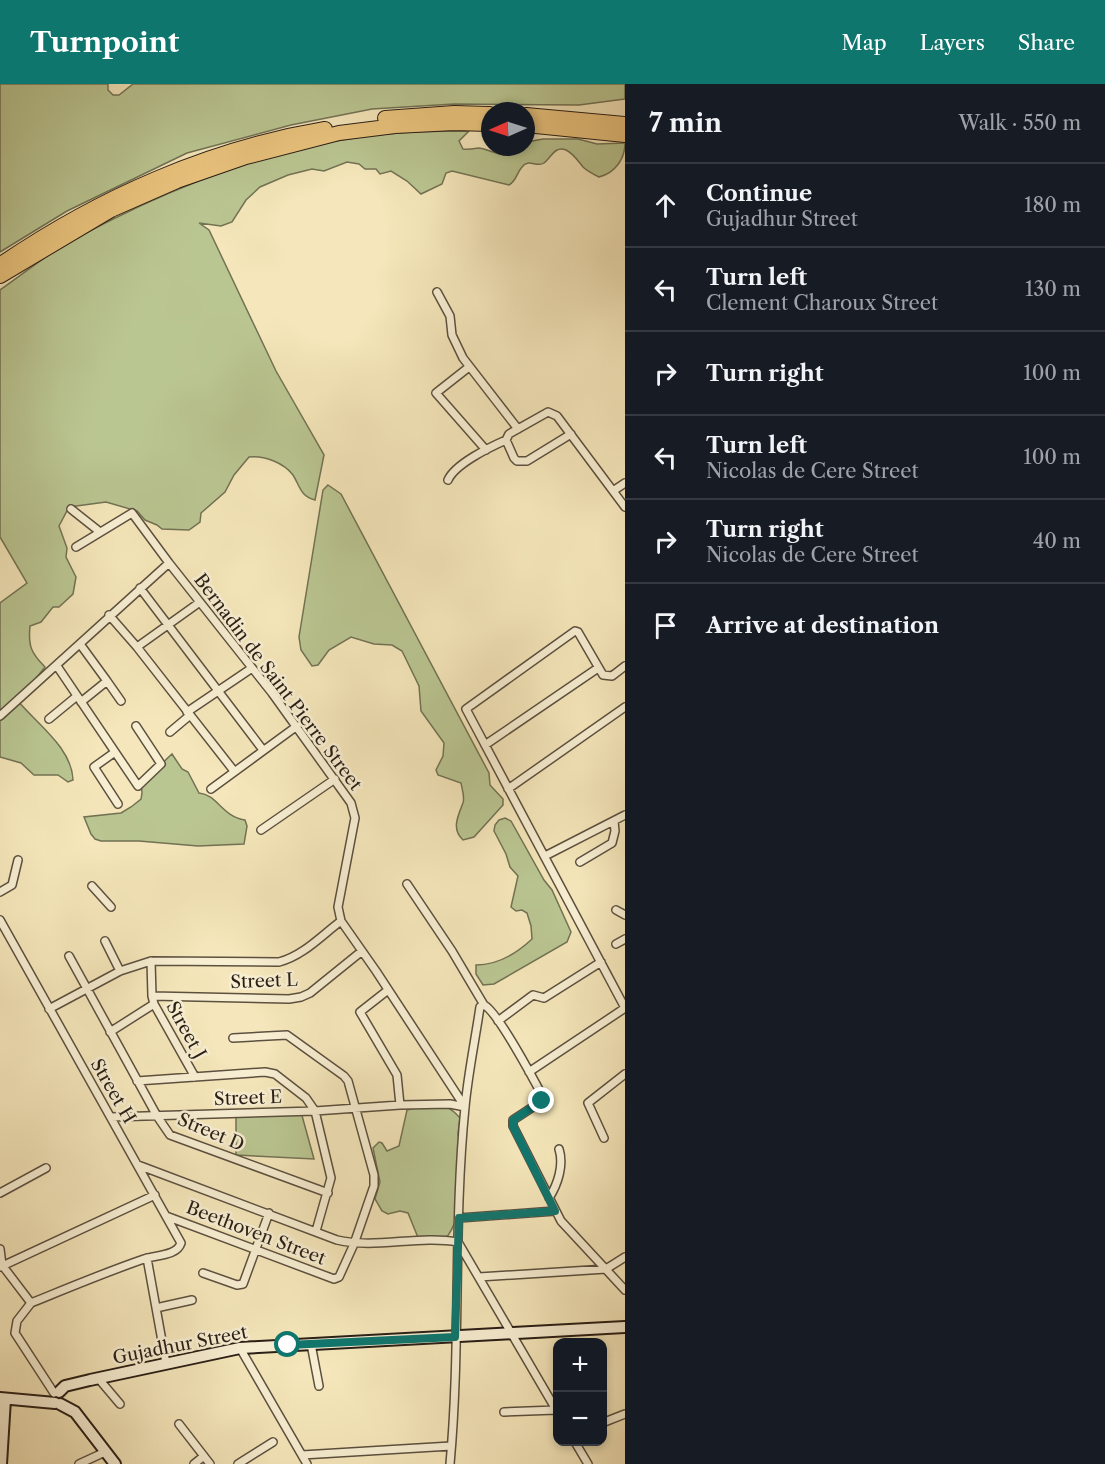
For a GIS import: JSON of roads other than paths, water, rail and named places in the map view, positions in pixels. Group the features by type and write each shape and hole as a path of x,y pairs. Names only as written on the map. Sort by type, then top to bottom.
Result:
{"highway":[{"path":"0,265 37,240 98,206 171,172 236,150 306,132 394,117 481,114"},
{"path":"535,116 625,124"},
{"path":"0,276 111,210 177,181 246,157 339,133 407,126 481,124"},
{"path":"535,126 625,135"}],"street":[{"path":"437,292 450,316 452,335 469,367 518,429"},
{"path":"469,367 436,393 486,450"},
{"path":"448,480 454,471 506,440 509,434 548,412 557,416 572,434 625,507"},
{"path":"506,440 514,458 522,462 572,434"},
{"path":"613,491 625,483"},
{"path":"71,509 100,532 76,547"},
{"name":"Bernadin de Saint Pierre Street","path":"100,532 132,513 297,726 351,803 355,818 338,907 341,921"},
{"path":"0,716 169,563"},
{"path":"140,588 263,750"},
{"path":"137,647 200,602"},
{"path":"109,615 137,647 234,771"},
{"path":"529,1072 625,1008 466,709 573,632 578,632 603,675 612,676 625,666"},
{"path":"80,644 121,701"},
{"path":"57,666 138,786 162,764 136,726"},
{"path":"170,732 188,714 252,668"},
{"path":"485,745 598,668"},
{"path":"49,720 107,681"},
{"path":"508,789 625,707"},
{"path":"211,789 297,726"},
{"path":"114,752 94,767 118,804"},
{"path":"261,830 335,778"},
{"path":"545,856 625,815"},
{"path":"580,862 612,843 615,831 614,821"},
{"path":"0,892 12,885 18,860"},
{"path":"407,884 452,951 484,1005 488,1006 498,1021 543,1097 542,1101 513,1120 513,1126 555,1211 567,1228 625,1290"},
{"path":"92,886 111,907"},
{"path":"616,910 625,915"},
{"name":"Street H","path":"0,920 181,1243 180,1248 175,1251 147,1258"},
{"path":"49,1009 120,971 152,961 279,962 300,953 341,921 465,1107"},
{"path":"616,944 625,939"},
{"path":"105,941 120,971"},
{"name":"Street L","path":"153,1000 302,997 362,951"},
{"name":"Street D","path":"69,956 137,1081 170,1135 328,1193"},
{"name":"Street J","path":"152,961 153,1000 195,1077"},
{"path":"498,1021 533,995 544,998 601,962"},
{"path":"388,990 360,1012 397,1074 400,1105"},
{"path":"110,1032 153,1000"},
{"path":"450,1464 465,1107 480,1007 484,1005"},
{"path":"233,1038 287,1035 348,1081 374,1175 374,1186 354,1244"},
{"path":"137,1081 265,1072 275,1074 306,1098 315,1111 331,1170 328,1193 316,1231"},
{"path":"604,1138 588,1103 625,1074"},
{"name":"Street E","path":"111,1117 315,1111 400,1105 450,1104 465,1107"},
{"path":"549,1198 556,1187 561,1166 559,1149"},
{"path":"137,1165 337,1240 354,1244 438,1239 458,1242"},
{"path":"0,1193 46,1168"},
{"path":"1,1266 155,1195"},
{"path":"459,1218 555,1211"},
{"path":"203,1273 241,1286 269,1213"},
{"name":"Beethoven Street","path":"166,1216 334,1279 339,1277 354,1244"},
{"path":"458,1242 553,1404"},
{"path":"0,1249 1,1266 31,1303"},
{"path":"479,1277 606,1269 625,1257"},
{"path":"115,1464 75,1412 56,1397 15,1332 17,1321 31,1303 147,1258 166,1363"},
{"path":"156,1308 192,1300"},
{"name":"Gujadhur Street","path":"1,1397 39,1402 56,1397 65,1386 240,1348 625,1327"},
{"path":"311,1344 319,1386"},
{"path":"240,1348 307,1464"},
{"path":"98,1378 120,1404"},
{"path":"1,1397 1,1464"},
{"path":"504,1412 553,1411"},
{"path":"607,1421 625,1414"},
{"path":"179,1424 210,1464"},
{"path":"238,1464 273,1442"},
{"path":"302,1455 451,1446"},
{"path":"577,1446 588,1464"},
{"path":"79,1464 105,1452"},
{"path":"194,1464 204,1456"}]}
